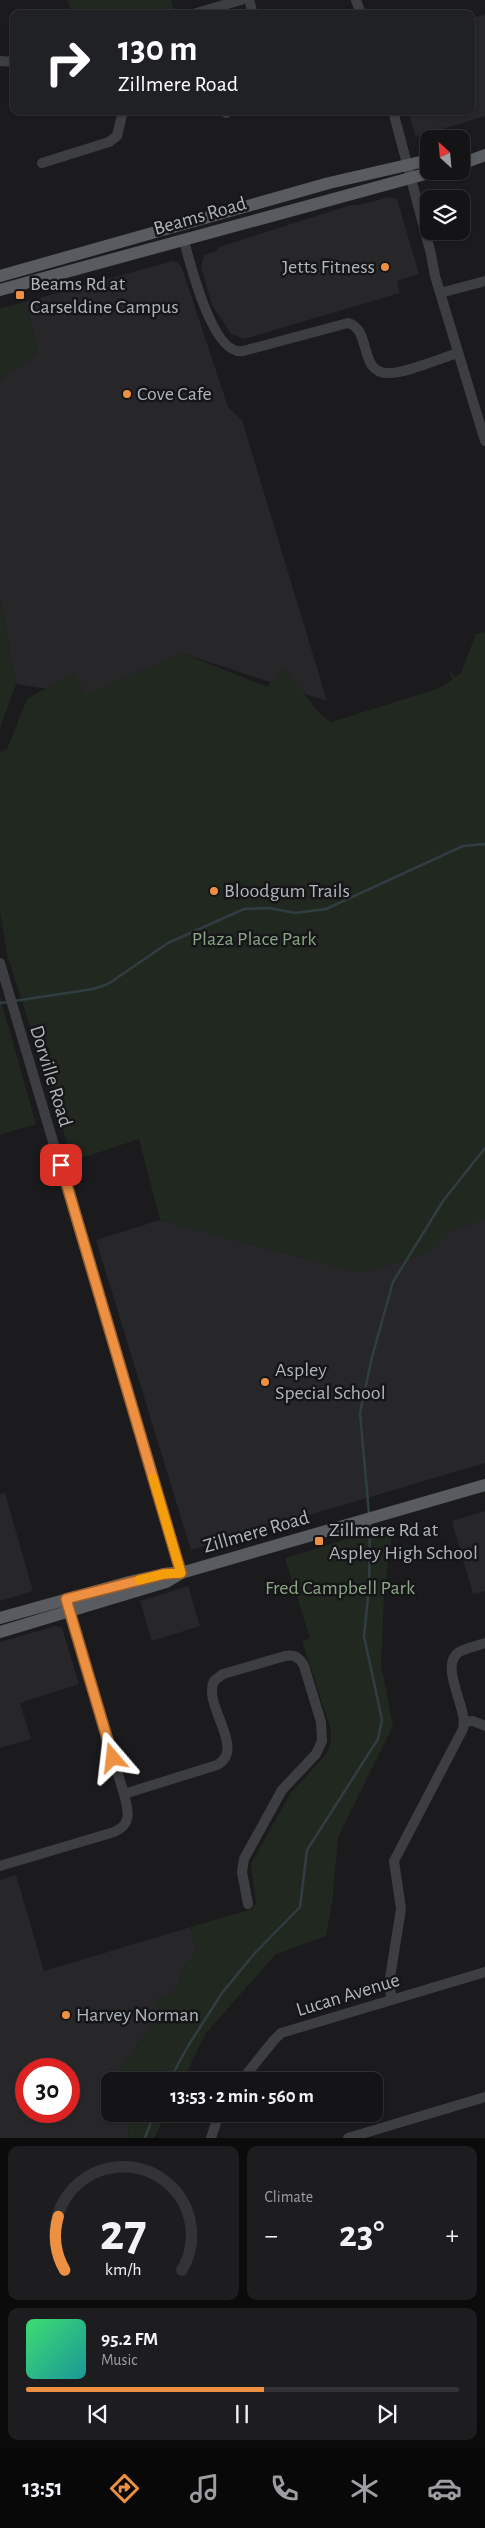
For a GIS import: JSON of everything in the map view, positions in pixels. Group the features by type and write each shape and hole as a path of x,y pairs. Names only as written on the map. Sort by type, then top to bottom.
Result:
{"main road":[{"path":"470,154 485,154"},
{"path":"470,160 485,154"},
{"name":"Beams Road","path":"0,276 329,183 420,162"},
{"name":"Beams Road","path":"0,290 420,175"},
{"name":"Zillmere Road","path":"0,1632 67,1605 164,1574 181,1573 485,1485"},
{"name":"Zillmere Road","path":"0,1618 67,1605"}],"street":[{"path":"206,10 240,0"},
{"path":"42,163 109,142 117,136 121,115"},
{"path":"394,115 440,293 485,440"},
{"path":"184,241 202,304 226,344 234,351 243,351 348,323 358,329 370,363 382,373 394,373 458,353"},
{"path":"440,293 485,281"},
{"name":"Dorville Road","path":"0,963 14,1016 77,1220 181,1573"},
{"path":"0,1866 120,1830 126,1824 129,1814 67,1605"},
{"path":"392,2000 389,1984 401,1909 394,1862 460,1735 464,1722 451,1671 452,1660 460,1652 485,1643"},
{"path":"124,1794 217,1765 224,1761 228,1749 212,1693 214,1681 223,1674 285,1656 293,1655 299,1658 304,1666 321,1722 322,1741 316,1754 282,1790 244,1859 242,1867 248,1904"},
{"path":"464,1722 473,1722 485,1726"},
{"name":"Lucan Avenue","path":"248,2072 282,2033 485,1972"},
{"path":"348,2138 485,2097"},
{"path":"211,2138 216,2122"}],"shaded area":[{"path":"485,14 485,116 439,130 420,130 420,136 416,137 409,115 475,115 475,18"},
{"path":"389,197 397,199 419,274 397,281 400,293 244,339 231,334 212,305 201,267 204,255 216,251 219,247 351,205"},
{"path":"172,261 177,262 182,268 228,407 242,420 327,701 182,653 86,695 16,684 0,600 0,380 38,353 25,302"},
{"name":"Aspley Special School","path":"485,1218 485,1463 191,1550 96,1240 160,1220 360,1273 428,1253 450,1231"},
{"path":"5,1493 33,1591 0,1601 0,1494"},
{"path":"485,1511 485,1591 473,1594 452,1521"},
{"path":"188,1586 200,1626 152,1641 140,1601"},
{"path":"55,1626 62,1628 79,1684 20,1703 31,1739 0,1748 0,1642"},
{"path":"16,1875 44,1971 191,1927 197,1952 180,1972 179,1986 166,1998 158,1997 152,2026 121,2067 122,2072 101,2072 101,2122 129,2122 128,2138 0,2138 0,1880"}],"green space":[{"path":"67,0 171,0 174,10 71,10"},
{"path":"25,302 38,353 0,380 0,308"},
{"path":"0,600 16,684 0,728"},
{"name":"Plaza Place Park","path":"485,632 485,1218 450,1231 428,1253 360,1273 160,1220 139,1139 73,1161 7,954 0,911 0,752 7,749 27,699 75,671 86,695 182,653 267,687 283,667 320,714 331,722 437,689 452,680 450,671 456,677 461,673 476,634"},
{"path":"0,997 36,1124 0,1135"},
{"name":"Fred Campbell Park","path":"393,1525 384,1595 381,1664 393,1726 338,1837 332,1904 326,1936 276,1954 206,2033 186,2072 122,2072 121,2067 152,2026 158,1996 166,1997 179,1986 180,1972 197,1952 191,1927 252,1909 256,1903 251,1864 290,1794 327,1753 331,1742 331,1730 302,1641 310,1638 285,1558"},
{"path":"129,2122 162,2122 154,2138 128,2138"}],"waterway":[{"path":"14,1001 93,989 108,984 168,943 244,909 270,908 295,913 326,909 463,846 485,844"},
{"path":"0,1003 8,1002"},
{"path":"369,1514 360,1413 372,1357 393,1282 443,1201 485,1148"},
{"path":"174,2072 222,1993 254,1954 300,1907 307,1850 378,1739 382,1720 364,1636 369,1588 370,1522"},
{"path":"145,2138 151,2122"}],"slow traffic":[{"path":"139,1580 164,1574 181,1573 153,1478"}],"place":[{"name":"Jetts Fitness","path":"385,267"},
{"name":"Beams Rd at Carseldine Campus","path":"20,295"},
{"name":"Cove Cafe","path":"127,394"},
{"name":"Bloodgum Trails","path":"214,891"},
{"name":"Aspley Special School","path":"265,1382"},
{"name":"Zillmere Rd at Aspley High School","path":"319,1541"},
{"name":"Harvey Norman","path":"66,2015"}],"route":[{"path":"61,1165 181,1573 164,1574 66,1599 113,1758"}]}
